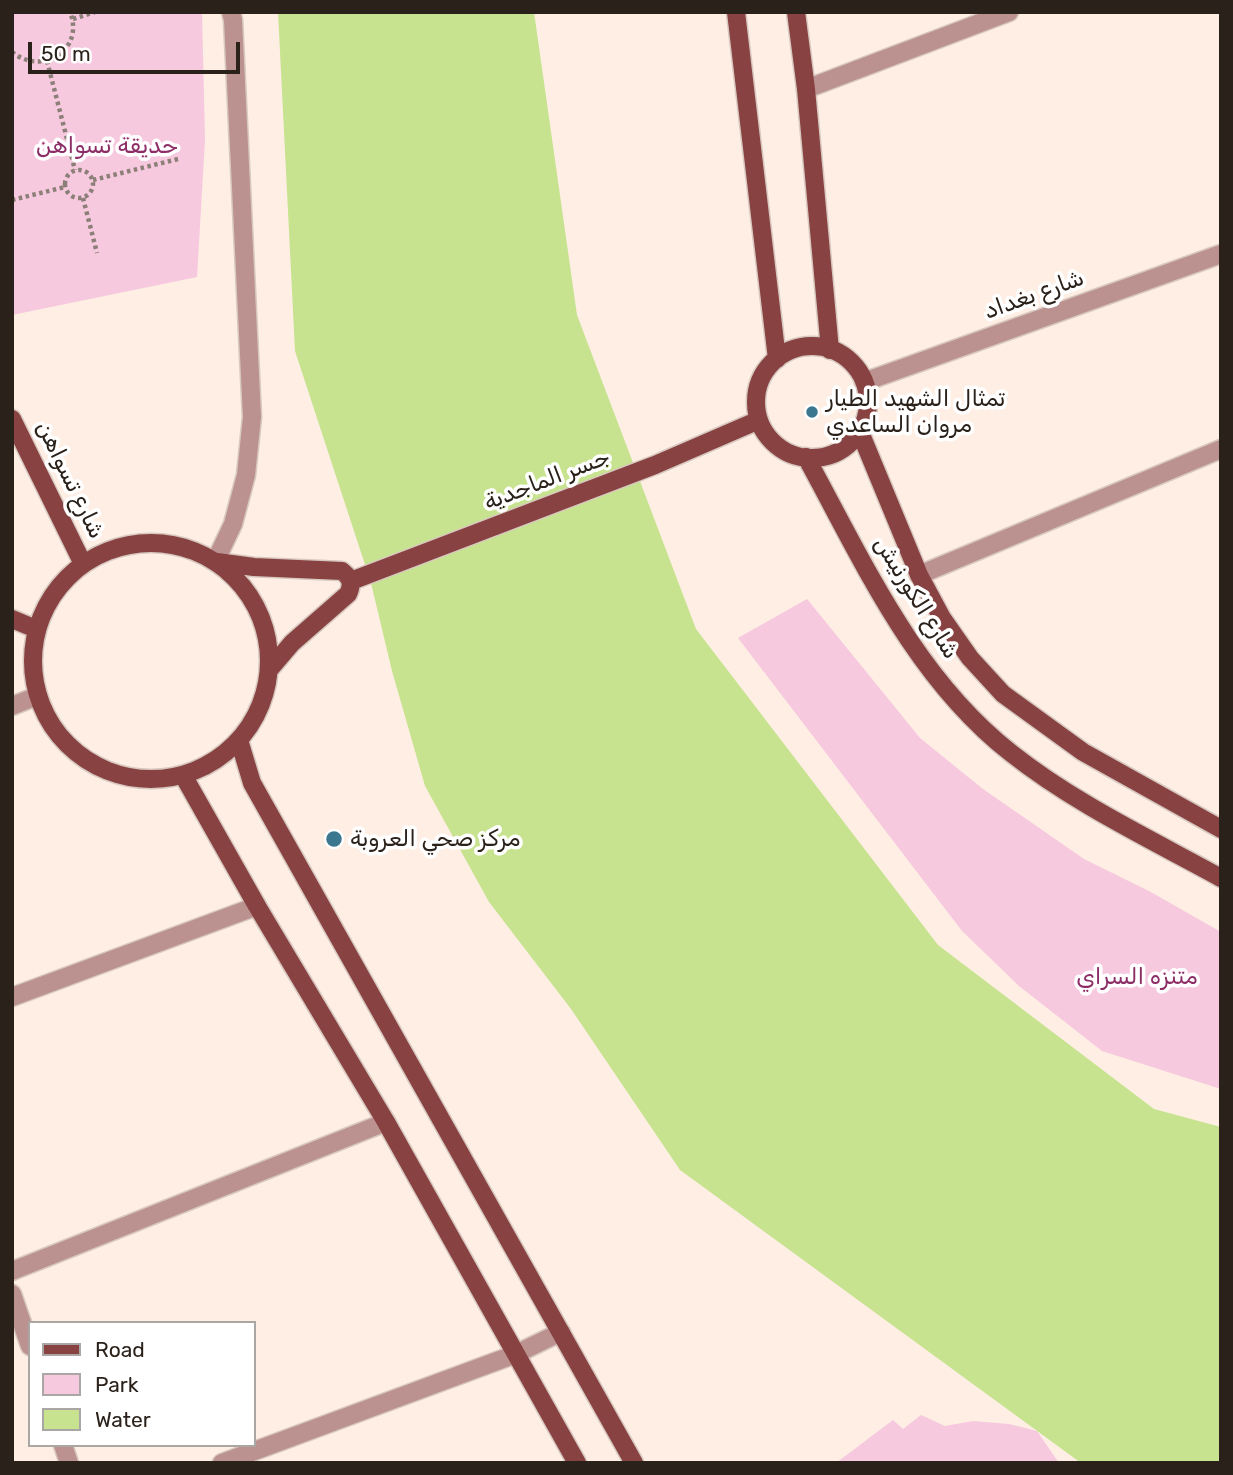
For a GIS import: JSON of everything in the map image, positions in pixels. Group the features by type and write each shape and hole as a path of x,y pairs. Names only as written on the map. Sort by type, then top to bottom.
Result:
{"main road":[{"path":"736,12 778,359"},
{"path":"796,12 831,350"},
{"path":"817,346 831,350 845,357 856,368 864,382 868,394 865,420 852,442 831,455 794,455 772,441 759,420 756,406 761,380 768,368 789,351 817,346"},
{"name":"شارع تسواهن","path":"12,419 83,564"},
{"name":"جسر الماجدية","path":"351,581 655,465 759,420"},
{"path":"860,432 919,575 970,658 1003,694 1083,752 1221,829"},
{"name":"شارع الكورنيش","path":"806,457 904,635 935,677 970,716 1009,752 1051,783 1221,878"},
{"path":"149,543 183,547 215,562 235,578 251,597 262,620 268,645 269,670 260,708 239,740 213,761 183,775 146,779 110,772 78,755 53,729 37,696 32,662 36,629 47,604 63,582 83,564 115,548 149,543"},
{"path":"215,562 265,568 342,571 348,575 351,581 348,594 292,643 269,670"},
{"path":"12,619 36,629"},
{"path":"239,740 252,783 634,1463"},
{"path":"183,775 257,906 386,1122 578,1463"}],"street":[{"path":"215,562 233,524 246,475 253,417 231,12"},
{"path":"806,89 1009,12"},
{"name":"شارع بغداد","path":"864,382 1221,254"},
{"path":"919,575 1221,449"},
{"path":"12,706 37,696"},
{"path":"12,997 257,906"},
{"path":"12,1271 386,1122"},
{"path":"12,1294 28,1340"},
{"path":"222,1463 516,1354 561,1332"}],"path":[{"path":"12,52 33,63 60,55 74,32 70,12"},
{"path":"73,19 95,12"},
{"path":"47,61 75,170"},
{"path":"93,180 178,159"},
{"path":"81,169 93,180 91,191 83,198 77,198 67,192 65,187 66,178 75,170 81,169"},
{"path":"12,200 65,187"},
{"path":"83,198 97,253"}],"green space":[{"name":"حديقة تسواهن","path":"12,12 202,12 205,140 197,277 12,315"},
{"name":"متنزه السراي","path":"807,599 920,738 983,789 1084,859 1149,891 1221,932 1221,1089 1102,1051 1019,986 962,931 738,638"},
{"path":"921,1415 945,1426 973,1421 1009,1424 1037,1431 1059,1463 836,1463 893,1420 903,1429"}],"water":[{"path":"278,12 534,12 577,315 696,629 938,945 1154,1109 1221,1127 1221,1463 1081,1463 680,1170 571,1009 489,902 425,786 392,671 371,583 295,351"}],"place":[{"name":"تمثال الشهيد الطيار مروان الساعدي","path":"812,412"},
{"name":"مركز صحي العروبة","path":"334,839"}]}
